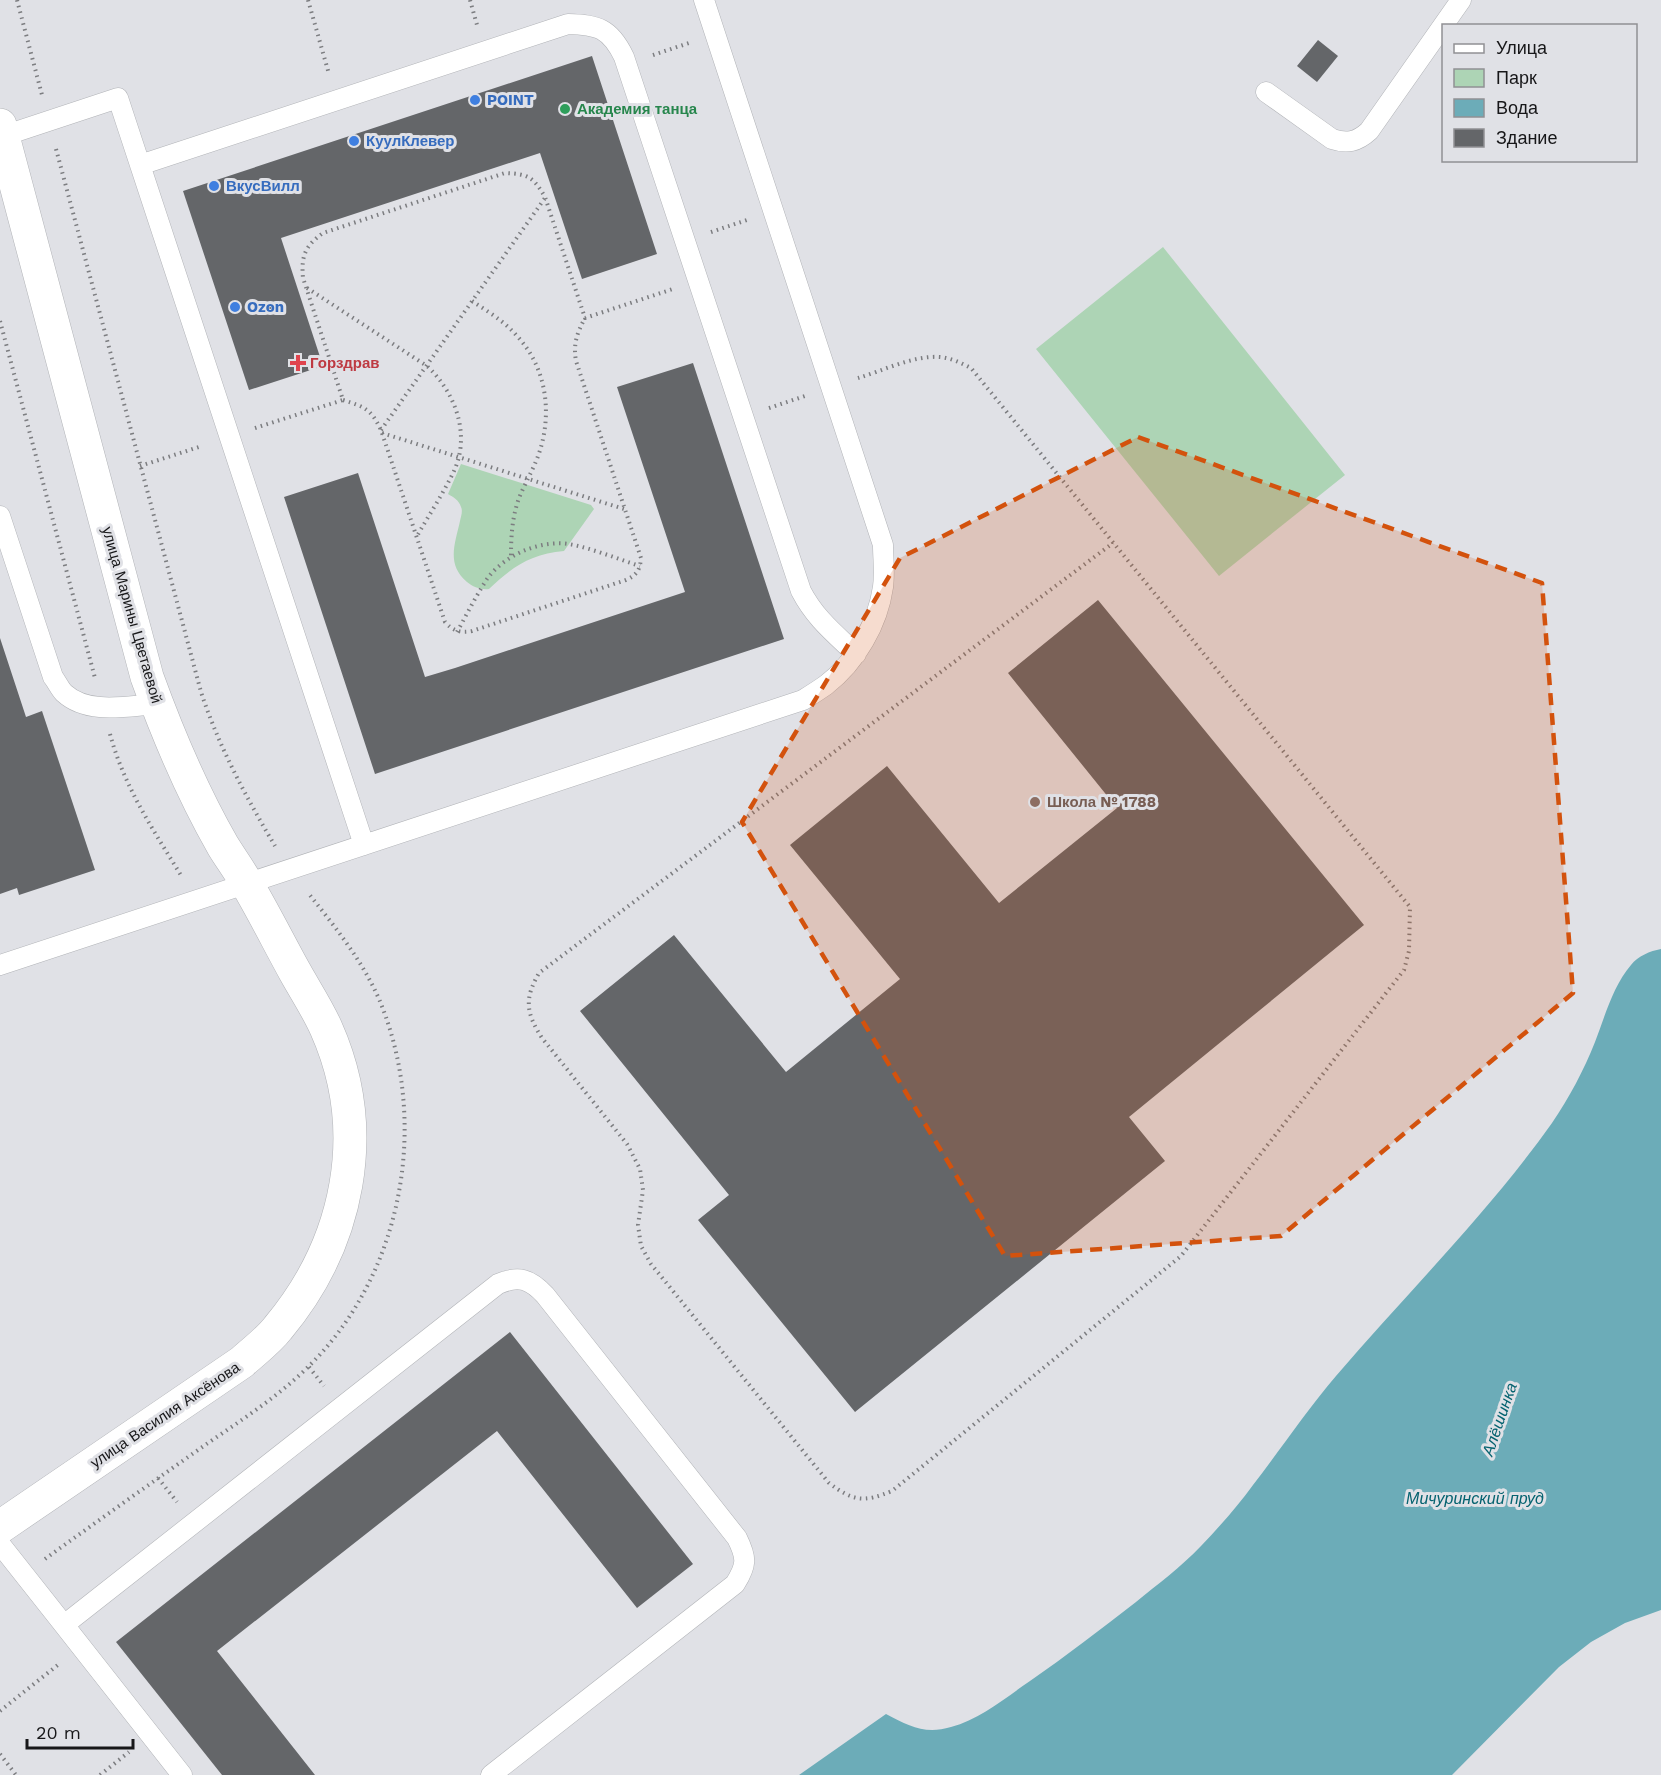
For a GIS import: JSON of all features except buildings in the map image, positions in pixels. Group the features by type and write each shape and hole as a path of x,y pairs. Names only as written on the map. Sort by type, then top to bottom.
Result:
{"street":[{"name":"улица Марины Цветаевой","path":"1,131 147,677 181,764 202,807 326,1028 342,1075 350,1136 345,1194 327,1253 311,1283"},
{"name":"улица Василия Аксёнова","path":"0,1527 242,1362 277,1330 311,1283"}],"lane":[{"path":"0,965 803,700 827,684 856,654 874,620 883,586 883,545 704,0"},
{"path":"1444,24 1461,0"},
{"path":"140,165 568,24 591,25 605,31 617,43 627,63 801,591 810,608 822,622 856,654"},
{"path":"1266,92 1332,139 1340,142 1354,141 1369,131 1442,27"},
{"path":"1,131 118,98 364,845"},
{"path":"0,516 53,677 63,692 75,701 88,706 157,704"},
{"path":"64,1625 498,1284 508,1280 526,1280 537,1286 545,1295 737,1538 744,1552 745,1562 743,1572 735,1584 491,1775"},
{"path":"0,1544 182,1775"}],"path":[{"path":"308,0 337,101"},
{"path":"627,63 715,34"},
{"path":"261,426 343,400 374,415 382,431 445,622 457,632 472,631 626,580 634,576 640,566 641,558 576,361 577,334 585,318 545,197 535,181 522,174 505,173 323,233 312,241 305,252 302,264 303,278 343,400"},
{"path":"382,431 545,197"},
{"path":"685,241 773,211"},
{"path":"307,288 426,366 438,376 449,392 458,414 461,437 459,457 416,537"},
{"path":"585,318 670,290"},
{"path":"472,301 516,335 533,357 543,381 547,417 541,447 514,514 511,557"},
{"path":"0,321 116,754 134,797 197,900"},
{"path":"743,416 916,359 939,357 956,360 971,368 1410,907 1408,961 1404,970 1181,1256 892,1491 874,1498 859,1499 845,1495 829,1483 651,1264 640,1246 638,1225 643,1190 640,1169 627,1144 531,1022 528,1002 531,988 539,973 1113,543"},
{"path":"382,431 625,510"},
{"path":"457,632 488,579 499,566 527,549 548,544 573,544 640,566"},
{"path":"0,1711 81,1647"},
{"path":"100,1775 151,1735"},
{"path":"0,1754 16,1775"}],"highlighted area":[{"path":"1138,437 1542,583 1573,993 1281,1236 1005,1256 742,822 900,558"}],"green space":[{"path":"1163,247 1345,475 1219,576 1036,349"},
{"path":"461,464 591,505 594,509 564,551 532,558 506,574 489,589 477,588 460,575 454,561 454,546 462,510 457,501 448,494"}],"water":[{"name":"Мичуринский пруд","path":"1661,949 1661,1610 1625,1623 1591,1642 1559,1667 1452,1775 799,1775 886,1714 917,1728 933,1730 951,1727 982,1713 1083,1642 1161,1582 1193,1554 1241,1501 1336,1376 1475,1220 1527,1156 1552,1123 1576,1084 1614,992 1625,973 1641,957"}],"place":[{"name":"POINT","path":"475,100"},
{"name":"Академия танца","path":"565,109"},
{"name":"КуулКлевер","path":"354,141"},
{"name":"ВкусВилл","path":"214,186"},
{"name":"Ozon","path":"235,307"},
{"name":"Горздрав","path":"298,363"},
{"name":"Школа № 1788","path":"1035,802"}],"water label":[{"name":"Алёшинка","path":"1499,1419"}]}
